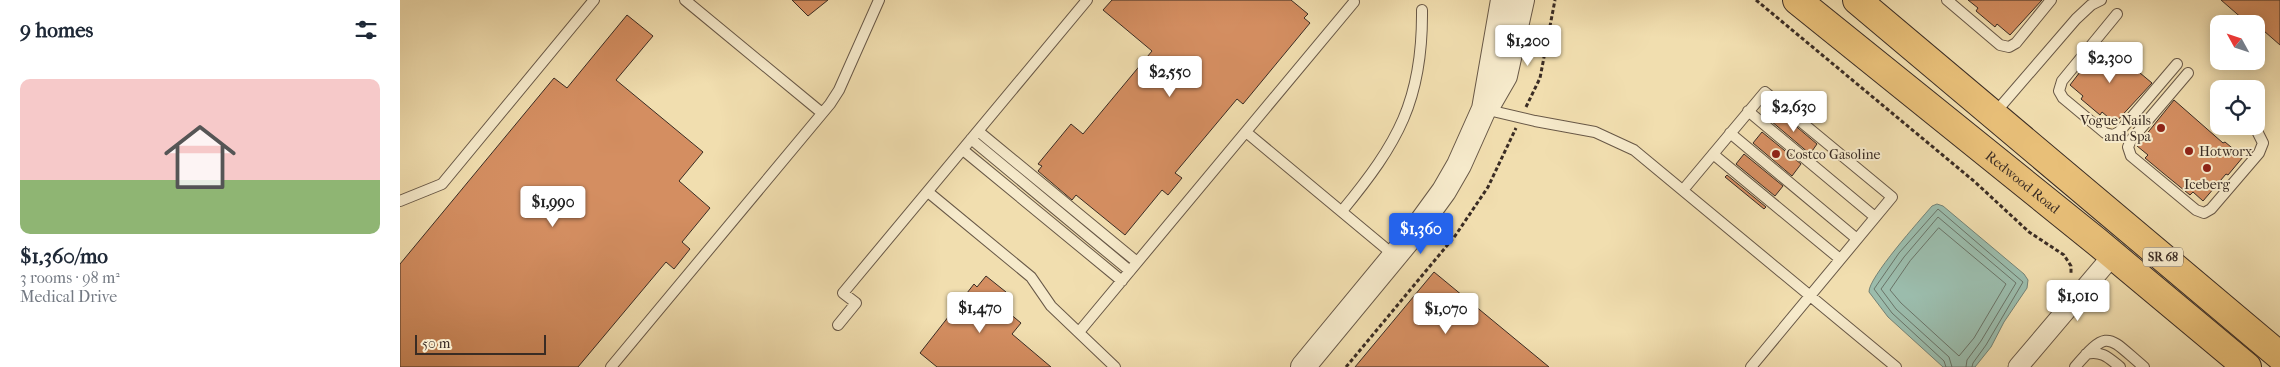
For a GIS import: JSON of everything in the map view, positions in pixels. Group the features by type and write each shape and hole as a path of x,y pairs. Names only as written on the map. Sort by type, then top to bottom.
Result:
{"main road":[{"name":"Redwood Road","path":"1797,0 2113,255 2247,367"},
{"name":"SR 68","path":"1857,0 2280,356"}],"street":[{"path":"1484,109 1503,0"},
{"path":"1304,367 1395,256 1444,191 1466,150 1484,109 1498,90 1505,76 1522,0"},
{"path":"2018,367 2113,255"}],"lane":[{"path":"400,201 442,184 594,0"},
{"path":"685,0 822,113"},
{"path":"611,367 839,90 879,0"},
{"path":"838,325 856,304 844,293 1087,0"},
{"path":"1947,0 2000,44 2008,47 2016,43 2051,0"},
{"path":"1994,115 2076,19 2091,5 2101,0"},
{"path":"1079,332 1354,2"},
{"path":"1342,211 1389,149 1407,112 1418,77 1421,57 1422,10"},
{"path":"2116,14 2062,81 2059,91 2063,98 2105,133 2113,135 2119,132 2177,64"},
{"path":"2188,73 2128,144 2128,152 2138,162 2196,210 2204,213 2212,209 2262,148 2262,139 2260,135"},
{"path":"1683,190 1764,92 1892,197 1751,367"},
{"path":"1484,109 1588,130 1621,142 1634,150 1896,367"},
{"path":"1748,112 1875,217"},
{"path":"978,131 1137,262"},
{"path":"1246,132 1395,256"},
{"path":"1730,134 1857,239"},
{"path":"971,140 1130,271"},
{"path":"963,150 1122,281"},
{"path":"1713,154 1840,260"},
{"path":"928,192 1031,277 1047,302 1115,367"},
{"path":"2075,367 2095,344 2108,340 2114,342 2144,367"},
{"path":"2086,354 2093,352 2104,354 2120,367"}],"path":[{"path":"1346,367 1455,236 1475,208 1500,165 1540,78 1555,0"},
{"path":"1756,0 1975,182 2029,232 2064,256 2072,266 2070,280"}],"water":[{"path":"1937,204 1943,206 2024,274 2028,280 2027,288 2004,322 1991,347 1975,367 1943,367 1888,317 1869,292 1871,285 1885,262 1932,206"}],"building":[{"path":"792,0 828,0 808,16"},
{"path":"1112,0 1291,0 1308,14 1304,18 1310,23 1243,104 1237,99 1175,173 1182,178 1168,195 1162,190 1125,235 1076,195 1072,200 1038,171 1042,166 1038,164 1071,124 1083,134 1152,51 1103,10"},
{"path":"1968,0 2042,0 2010,35 1997,24 1995,27 1976,11 1978,8"},
{"path":"2221,0 2280,0 2280,45 2265,32 2265,15 2238,15"},
{"path":"627,15 653,36 616,80 703,152 679,181 710,208 682,242 690,249 674,269 666,262 578,367 400,367 400,264 554,78 567,88"},
{"path":"2103,42 2152,83 2115,123 2102,112 2100,115 2081,99 2083,96 2070,85"},
{"path":"2174,100 2210,132 2210,135 2214,135 2223,143 2225,142 2243,157 2203,201 2193,192 2190,195 2145,158 2148,155 2137,146"},
{"path":"1779,112 1817,144 1810,154 1771,121"},
{"path":"1762,132 1801,164 1792,176 1753,143"},
{"path":"1744,154 1783,186 1775,196 1736,164"},
{"path":"1727,175 1766,207 1764,209 1725,177"},
{"path":"1434,272 1549,367 1355,367"},
{"path":"986,276 1006,292 997,303 1021,323 1012,334 1051,367 937,367 920,353 974,284 977,287"}],"place":[{"name":"Vogue Nails and Spa","path":"2161,128"},
{"name":"Hotworx","path":"2189,151"},
{"name":"Costco Gasoline","path":"1776,154"},
{"name":"Iceberg","path":"2207,168"}]}
